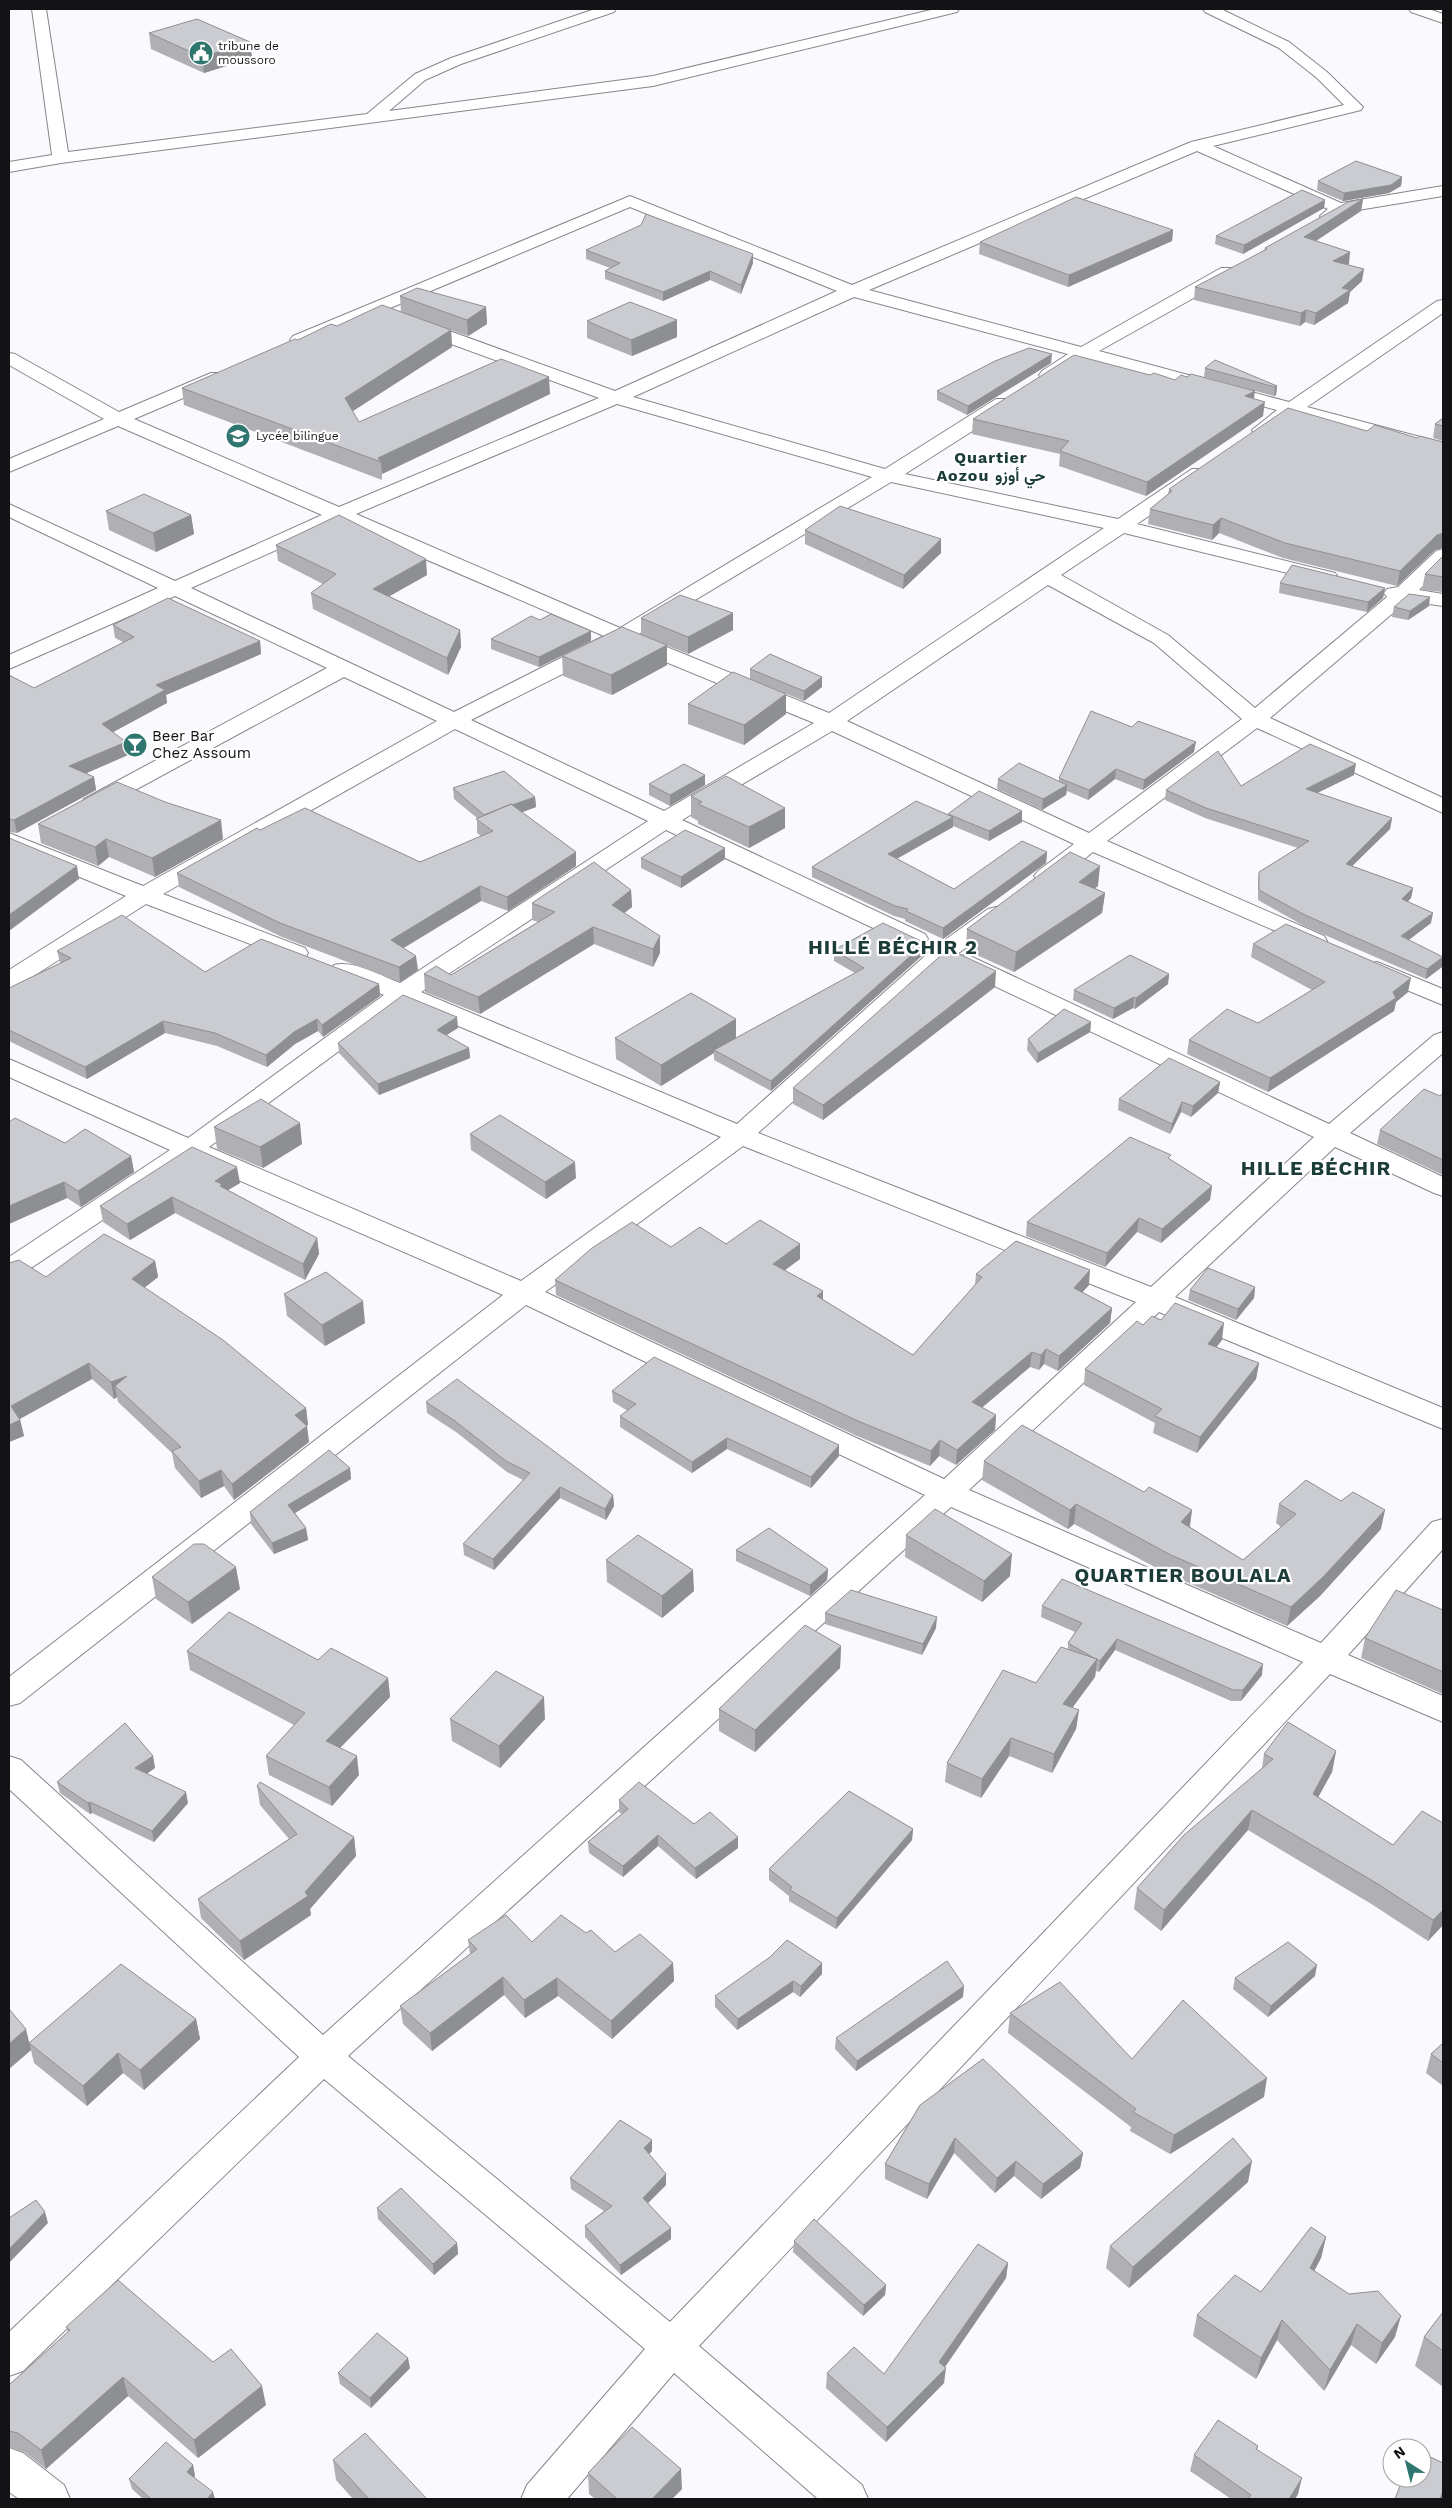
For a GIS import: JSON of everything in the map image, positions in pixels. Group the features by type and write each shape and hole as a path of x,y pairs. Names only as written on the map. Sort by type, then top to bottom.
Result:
{"street":[{"path":"38,9 60,158"},
{"path":"372,117 420,77 456,61 609,9"},
{"path":"9,167 60,158 653,81 952,9"},
{"path":"9,662 340,514 616,398 852,291 1197,145 1355,107 1322,75 1284,45 1210,9"},
{"path":"1416,9 1443,19"},
{"path":"1197,145 1341,208"},
{"path":"1307,228 1341,208 1443,191"},
{"path":"281,348 630,201 852,291 1443,449"},
{"path":"9,981 144,895 453,722 621,636 888,476 1085,352 1247,261"},
{"path":"1243,442 1443,305"},
{"path":"370,309 616,398 888,476 1122,526 1344,580"},
{"path":"9,358 120,420 621,636 831,722 1091,843 1335,950"},
{"path":"9,466 120,420 236,368"},
{"path":"9,1270 190,1149 402,992 664,821 831,722 1219,459"},
{"path":"9,510 453,722 1443,1188"},
{"path":"9,1694 524,1293 740,1135 944,952 1255,719 1402,595 1443,555"},
{"path":"1047,576 1161,639 1255,719 1443,806"},
{"path":"1373,588 1402,595 1443,600"},
{"path":"71,816 342,669"},
{"path":"14,842 44,830"},
{"path":"14,842 144,895 402,992 740,1135 1155,1299 1443,1419"},
{"path":"1362,962 1443,998"},
{"path":"9,2358 323,2057 947,1492 1332,1135 1443,1040"},
{"path":"9,1067 190,1149 524,1293 947,1492 1443,1710"},
{"path":"541,2499 672,2347 1326,1658 1443,1530"},
{"path":"9,1769 323,2057 672,2347 848,2499"},
{"path":"9,2468 50,2499"}],"building":[{"path":"197,19 250,42 202,57 149,33"},
{"path":"1356,161 1402,177 1391,185 1344,193 1318,181"},
{"path":"1302,190 1325,200 1244,245 1216,236"},
{"path":"1076,197 1173,230 1069,275 980,242"},
{"path":"1363,199 1304,237 1350,252 1333,261 1364,269 1342,288 1350,290 1316,313 1306,310 1301,313 1195,287 1267,249 1265,248 1348,202"},
{"path":"646,214 753,254 741,285 710,271 663,292 605,271 620,263 586,250 641,225"},
{"path":"417,288 486,307 467,320 400,296"},
{"path":"630,302 677,320 631,340 587,321"},
{"path":"382,305 451,330 345,398 359,422 501,359 549,377 378,458 381,462 182,388 295,339 298,340 331,324 337,326"},
{"path":"1029,348 1052,354 968,406 937,391 995,361"},
{"path":"1074,355 1150,375 1154,373 1175,380 1181,375 1187,377 1191,374 1255,391 1245,396 1265,402 1147,482 1060,451 1069,441 973,419"},
{"path":"1215,360 1277,386 1205,368"},
{"path":"1288,408 1367,431 1375,425 1417,438 1420,436 1443,442 1443,533 1437,535 1400,571 1285,543 1221,518 1213,525 1150,509 1172,491 1169,489"},
{"path":"1443,418 1443,426 1435,424"},
{"path":"144,494 191,515 153,533 106,511"},
{"path":"840,506 941,539 904,575 805,530"},
{"path":"339,515 426,559 373,589 460,630 447,658 311,593 336,574 276,545"},
{"path":"1443,556 1443,577 1425,574"},
{"path":"1292,565 1385,588 1368,602 1280,583"},
{"path":"1409,594 1430,597 1410,611 1394,607"},
{"path":"680,595 733,613 688,637 641,618"},
{"path":"168,598 260,641 156,685 165,690 102,724 126,742 69,766 94,777 14,820 9,819 9,675 34,688 134,637 113,625"},
{"path":"551,614 591,631 539,657 491,639 531,616 540,620"},
{"path":"622,627 667,645 611,675 562,656"},
{"path":"770,654 822,677 804,691 750,669"},
{"path":"733,672 786,694 744,725 688,704"},
{"path":"1091,711 1132,727 1138,721 1196,742 1144,780 1116,769 1089,790 1059,778"},
{"path":"1310,744 1356,764 1306,789 1392,818 1346,864 1413,888 1402,899 1433,913 1401,936 1443,957 1427,969 1305,915 1259,890 1259,872 1309,841 1206,808 1166,790 1218,751 1241,786"},
{"path":"1019,763 1067,785 1043,799 998,779"},
{"path":"684,764 705,775 670,795 649,784"},
{"path":"504,771 535,797 484,815 453,788"},
{"path":"726,776 785,808 749,827 698,804 702,802 691,796"},
{"path":"117,782 165,802 221,820 152,858 106,839 95,847 38,824"},
{"path":"979,791 1022,811 989,831 948,814"},
{"path":"916,801 953,817 888,854 954,889 1022,841 1047,852 943,928 906,911 908,909 895,906 812,867"},
{"path":"511,804 576,852 507,897 480,886 391,940 416,956 399,967 280,923 177,873 257,828 260,830 305,808 420,862 493,831 476,819"},
{"path":"685,830 725,848 681,877 641,858"},
{"path":"9,838 77,866 9,915"},
{"path":"1070,852 1100,866 1079,882 1105,893 1016,952 967,929"},
{"path":"594,862 631,890 612,905 660,936 653,949 593,927 478,997 424,974 436,966 451,975 555,912 532,903"},
{"path":"122,915 205,972 261,939 379,984 322,1025 317,1019 294,1032 266,1055 215,1033 163,1021 85,1067 9,1030 9,988 71,958 57,951"},
{"path":"883,923 925,943 771,1081 714,1050 864,968 834,950"},
{"path":"1286,924 1411,978 1393,992 1396,998 1270,1078 1189,1040 1227,1009 1258,1023 1325,982 1253,944"},
{"path":"948,949 996,971 823,1105 793,1088"},
{"path":"1130,955 1169,974 1136,998 1134,997 1114,1008 1074,990"},
{"path":"691,993 736,1019 661,1065 615,1038"},
{"path":"403,995 457,1017 437,1030 469,1048 378,1084 338,1043"},
{"path":"1064,1009 1091,1022 1038,1053 1028,1039"},
{"path":"1169,1058 1220,1082 1193,1106 1182,1102 1172,1124 1119,1099"},
{"path":"1424,1089 1440,1096 1443,1093 1443,1160 1380,1130"},
{"path":"261,1099 300,1123 260,1147 214,1127"},
{"path":"500,1115 575,1162 545,1182 470,1134"},
{"path":"15,1118 65,1143 85,1129 131,1156 78,1191 64,1182 9,1206 9,1122"},
{"path":"1130,1137 1171,1155 1168,1158 1212,1186 1162,1229 1139,1218 1107,1253 1027,1222"},
{"path":"192,1147 237,1167 215,1181 222,1184 220,1186 317,1238 303,1264 172,1197 127,1224 100,1206"},
{"path":"760,1220 800,1244 773,1264 823,1291 817,1296 913,1355 982,1277 976,1274 1016,1241 1090,1270 1074,1288 1112,1308 1059,1356 1046,1349 1041,1355 1032,1352 972,1402 996,1415 957,1450 940,1440 931,1451 858,1421 555,1280 592,1248 632,1222 671,1247 700,1227 726,1244"},
{"path":"104,1234 155,1261 132,1279 223,1340 306,1408 295,1415 307,1426 232,1484 221,1470 199,1481 172,1451 181,1447 115,1386 127,1376 111,1382 89,1363 11,1406 20,1420 9,1425 9,1263 19,1260 46,1277"},
{"path":"1208,1268 1255,1287 1238,1309 1190,1290"},
{"path":"326,1272 363,1301 322,1325 284,1294"},
{"path":"1175,1303 1224,1323 1208,1344 1259,1363 1200,1437 1155,1416 1162,1409 1085,1369 1137,1321 1143,1325 1152,1316 1161,1320"},
{"path":"654,1357 839,1445 811,1477 727,1438 692,1462 620,1416 636,1404 612,1391"},
{"path":"457,1379 613,1495 605,1509 560,1487 493,1559 463,1544 530,1473 506,1461 455,1421 426,1402"},
{"path":"1022,1425 1144,1492 1149,1487 1192,1510 1181,1522 1243,1560 1296,1514 1279,1504 1306,1480 1341,1501 1353,1492 1385,1510 1324,1576 1291,1607 1171,1555 1076,1504 1070,1510 984,1461"},
{"path":"329,1450 350,1468 288,1505 306,1528 272,1543 250,1512"},
{"path":"935,1509 1012,1554 984,1581 906,1535"},
{"path":"769,1528 828,1569 810,1585 736,1550"},
{"path":"638,1535 693,1570 662,1596 606,1560"},
{"path":"194,1544 204,1544 236,1567 188,1602 152,1577"},
{"path":"1062,1579 1263,1664 1243,1690 1233,1690 1117,1639 1100,1661 1068,1643 1082,1623 1042,1606"},
{"path":"851,1590 937,1617 923,1644 825,1613"},
{"path":"1396,1590 1443,1610 1443,1672 1365,1638"},
{"path":"229,1612 318,1660 331,1648 388,1678 326,1741 357,1756 329,1787 266,1756 305,1713 187,1651"},
{"path":"805,1625 841,1646 755,1730 719,1709"},
{"path":"1061,1647 1097,1659 1063,1704 1079,1710 1054,1754 1011,1738 982,1779 947,1763 1003,1670 1036,1683"},
{"path":"496,1671 544,1697 499,1746 450,1719"},
{"path":"1288,1722 1336,1751 1313,1794 1393,1845 1422,1811 1443,1823 1443,1910 1433,1920 1378,1884 1252,1810 1164,1910 1137,1888 1184,1835 1273,1759 1264,1754"},
{"path":"125,1723 153,1756 135,1768 186,1792 152,1831 90,1802 88,1803 57,1782"},
{"path":"260,1782 354,1837 305,1892 308,1896 240,1941 198,1899 297,1834 257,1786"},
{"path":"639,1782 694,1824 710,1812 738,1837 695,1868 658,1835 623,1866 588,1842 628,1809 619,1800"},
{"path":"849,1791 913,1829 837,1918 790,1890 792,1887 769,1869"},
{"path":"506,1915 532,1942 561,1915 586,1933 591,1930 615,1952 640,1934 673,1963 611,2021 557,1978 524,2000 503,1977 430,2033 400,2006 477,1949 468,1940"},
{"path":"787,1940 822,1963 801,1986 793,1981 738,2019 715,1996 770,1957"},
{"path":"1288,1942 1317,1965 1271,2006 1235,1978"},
{"path":"947,1961 964,1986 857,2061 836,2038"},
{"path":"121,1964 196,2019 140,2070 118,2053 83,2086 29,2043"},
{"path":"1060,1982 1132,2059 1183,2000 1267,2078 1174,2135 1133,2112 1136,2109 1010,2013"},
{"path":"9,2009 26,2029 9,2044"},
{"path":"1443,2043 1443,2063 1431,2054"},
{"path":"983,2059 1083,2153 1043,2184 1016,2161 997,2178 955,2138 929,2184 885,2164 920,2105"},
{"path":"620,2120 652,2140 644,2148 666,2174 643,2198 671,2228 620,2265 585,2226 612,2206 570,2178"},
{"path":"1233,2138 1252,2161 1133,2267 1110,2246"},
{"path":"401,2188 457,2243 433,2264 377,2208"},
{"path":"36,2200 45,2212 9,2249 9,2218"},
{"path":"814,2219 886,2285 864,2305 794,2241"},
{"path":"1311,2227 1326,2237 1310,2268 1349,2294 1378,2291 1401,2316 1382,2343 1357,2324 1330,2370 1282,2320 1261,2358 1197,2315 1235,2275 1261,2292"},
{"path":"978,2244 1008,2263 939,2362 946,2368 887,2427 827,2373 854,2347 884,2374"},
{"path":"118,2280 213,2362 231,2349 262,2386 194,2440 123,2377 41,2450 18,2433 9,2431 9,2385 70,2330 66,2327"},
{"path":"1443,2312 1443,2351 1424,2337"},
{"path":"377,2333 408,2358 370,2398 338,2373"},
{"path":"1218,2420 1258,2446 1256,2449 1302,2478 1289,2499 1248,2499 1251,2495 1194,2455"},
{"path":"632,2427 681,2469 652,2499 617,2499 588,2473"},
{"path":"365,2433 427,2499 369,2499 333,2460"},
{"path":"166,2442 193,2465 187,2472 213,2492 207,2499 151,2499 129,2479"},
{"path":"1432,2458 1443,2463 1443,2491 1440,2499 1395,2499 1399,2488 1432,2488"}],"place":[{"name":"tribune de moussoro","path":"201,53"},
{"name":"Lycée bilingue","path":"238,436"},
{"name":"Beer Bar Chez Assoum","path":"135,745"}],"district":[{"name":"Quartier Aozou حي أوزو","path":"991,466"},
{"name":"HILLÉ BÉCHIR 2","path":"893,947"},
{"name":"HILLE BÉCHIR","path":"1316,1168"},
{"name":"QUARTIER BOULALA","path":"1183,1575"}]}
